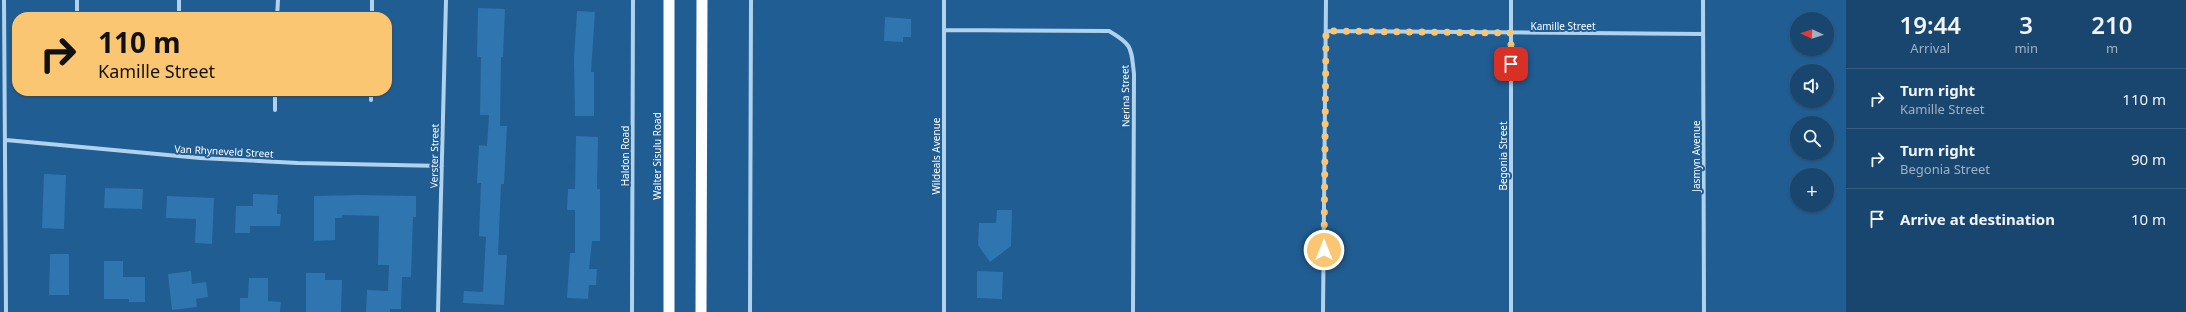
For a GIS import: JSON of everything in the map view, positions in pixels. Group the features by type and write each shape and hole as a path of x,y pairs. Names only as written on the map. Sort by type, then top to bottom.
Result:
{"highway":[{"name":"Walter Sisulu Road","path":"669,0 669,312"},
{"path":"702,0 702,312"}],"street":[{"path":"4,0 6,312"},
{"path":"77,0 77,12"},
{"path":"179,0 179,12"},
{"path":"277,12 278,0"},
{"path":"372,0 372,12"},
{"name":"Verster Street","path":"438,312 446,0"},
{"name":"Haldon Road","path":"632,312 633,0"},
{"path":"750,312 751,0"},
{"name":"Wildeals Avenue","path":"944,0 944,312"},
{"path":"1323,312 1326,0"},
{"name":"Begonia Street","path":"1511,0 1511,312"},
{"name":"Jasmyn Avenue","path":"1703,0 1704,312"},
{"name":"Nerina Street","path":"944,30 1109,32 1125,40 1131,50 1134,74 1133,312"},
{"name":"Kamille Street","path":"1326,31 1703,34"},
{"path":"275,96 275,110"},
{"name":"Van Rhyneveld Street","path":"6,140 215,159 298,163 442,166"}],"building":[{"path":"478,8 505,9 503,57 501,57 500,126 507,126 504,184 501,184 498,255 507,255 504,305 463,303 464,291 483,292 486,237 479,236 481,183 477,183 479,145 487,146 489,115 480,115 481,57 477,57"},
{"path":"577,11 595,12 591,72 594,72 594,116 575,116 574,59"},
{"path":"885,17 911,19 911,37 903,37 903,42 884,41"},
{"path":"576,136 598,137 597,189 600,189 600,241 592,241 589,269 597,269 596,285 589,285 588,299 567,298 570,253 575,253 575,210 567,210 568,189 575,189"},
{"path":"44,174 66,175 64,229 42,228"},
{"path":"105,188 143,189 142,209 104,208"},
{"path":"253,194 278,195 277,214 281,214 280,226 250,226 250,233 235,233 236,206 253,206"},
{"path":"167,196 214,198 212,244 195,243 196,219 166,218"},
{"path":"314,196 416,196 416,217 413,217 411,277 402,277 401,309 390,309 390,312 366,312 367,290 388,291 389,265 378,265 379,216 342,215 342,218 335,218 335,240 314,241"},
{"path":"997,210 1012,210 1011,246 990,262 978,245 979,223 996,223"},
{"path":"50,254 69,254 69,295 49,295"},
{"path":"104,261 123,261 123,277 145,277 145,302 129,302 129,299 104,299"},
{"path":"191,271 192,284 206,282 208,297 196,299 197,307 172,310 168,274"},
{"path":"977,271 1003,272 1002,299 977,298"},
{"path":"306,273 325,273 325,280 342,280 341,312 306,312"},
{"path":"249,278 268,278 268,301 281,302 280,312 240,312 240,298 248,298"}],"route":[{"path":"1324,250 1326,31 1511,33 1511,64"}]}
